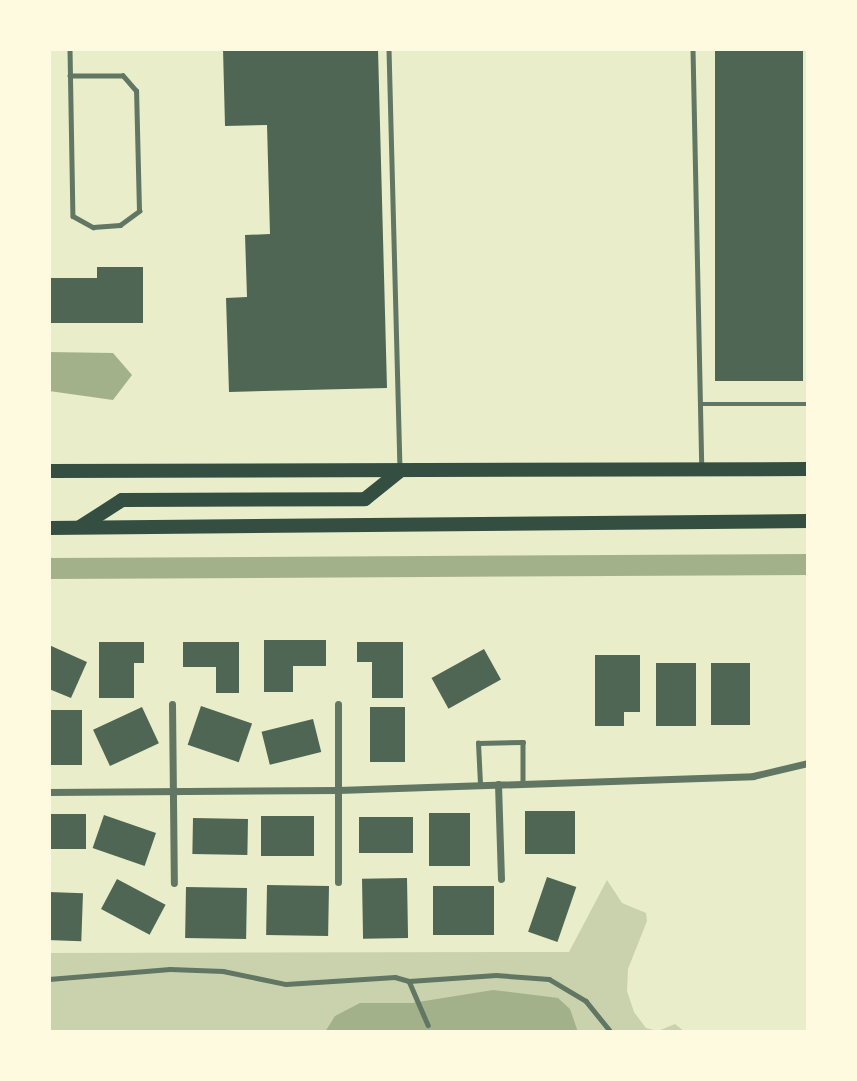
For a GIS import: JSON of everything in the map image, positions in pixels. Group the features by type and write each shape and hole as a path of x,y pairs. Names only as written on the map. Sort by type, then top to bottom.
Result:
{"main road":[{"path":"49,471 808,469"},
{"path":"78,528 122,500 365,499 400,471"},
{"path":"49,528 808,522"}],"street":[{"path":"338,704 338,882"},
{"path":"172,705 174,883"},
{"path":"49,792 338,790 753,776 808,763"},
{"path":"498,784 501,879"}],"lane":[{"path":"70,49 70,76 73,216 93,227 120,225 139,211 136,91 123,76 70,76"},
{"path":"389,49 400,471"},
{"path":"693,49 702,469"},
{"path":"700,404 808,404"},
{"path":"480,785 478,743 523,742 523,783"},
{"path":"49,979 170,969 223,971 286,984 395,976 409,981 496,975 549,979 586,1000 611,1032"},
{"path":"409,981 428,1025"}],"shaded area":[{"path":"49,352 113,353 132,375 113,400 49,391"},
{"path":"607,880 622,903 646,913 647,921 628,969 627,991 634,1012 646,1028 658,1031 675,1024 685,1032 49,1032 49,953 569,952"},
{"path":"493,990 558,998 570,1009 578,1032 325,1032 335,1016 360,1003 412,1003"}],"building":[{"path":"223,49 378,49 387,388 229,392 226,298 247,297 245,235 270,234 267,125 225,126"},
{"path":"715,49 803,49 803,381 715,381"},
{"path":"97,267 143,267 143,323 49,323 49,278 97,278"},
{"path":"264,640 326,640 326,666 293,666 293,692 264,692"},
{"path":"99,642 144,642 144,663 134,663 134,698 99,698"},
{"path":"183,642 239,642 239,693 216,693 216,667 183,667"},
{"path":"357,642 403,642 403,698 372,698 372,662 357,662"},
{"path":"49,645 87,662 71,698 49,689"},
{"path":"484,649 501,680 448,709 432,678"},
{"path":"595,655 640,655 640,712 624,712 624,726 595,726"},
{"path":"656,663 696,663 696,726 656,726"},
{"path":"711,663 750,663 750,725 711,725"},
{"path":"201,706 252,724 239,762 188,745"},
{"path":"142,707 159,743 110,766 93,730"},
{"path":"370,707 405,707 405,762 370,762"},
{"path":"49,710 82,710 82,765 49,765"},
{"path":"313,719 321,752 270,765 262,732"},
{"path":"525,811 575,811 575,854 525,854"},
{"path":"429,813 470,813 470,866 429,866"},
{"path":"49,814 86,814 86,849 49,849"},
{"path":"104,815 156,833 145,866 93,848"},
{"path":"261,816 314,816 314,856 261,856"},
{"path":"359,817 413,817 413,853 359,853"},
{"path":"193,818 248,819 247,855 192,854"},
{"path":"547,877 576,887 557,942 528,932"},
{"path":"407,878 408,938 363,939 362,879"},
{"path":"117,879 166,905 150,935 101,909"},
{"path":"267,885 329,886 328,936 266,935"},
{"path":"433,886 494,886 494,935 433,935"},
{"path":"186,887 247,888 246,939 185,938"},
{"path":"49,892 83,893 81,941 49,940"}],"waterway":[{"path":"49,568 808,564"}]}
